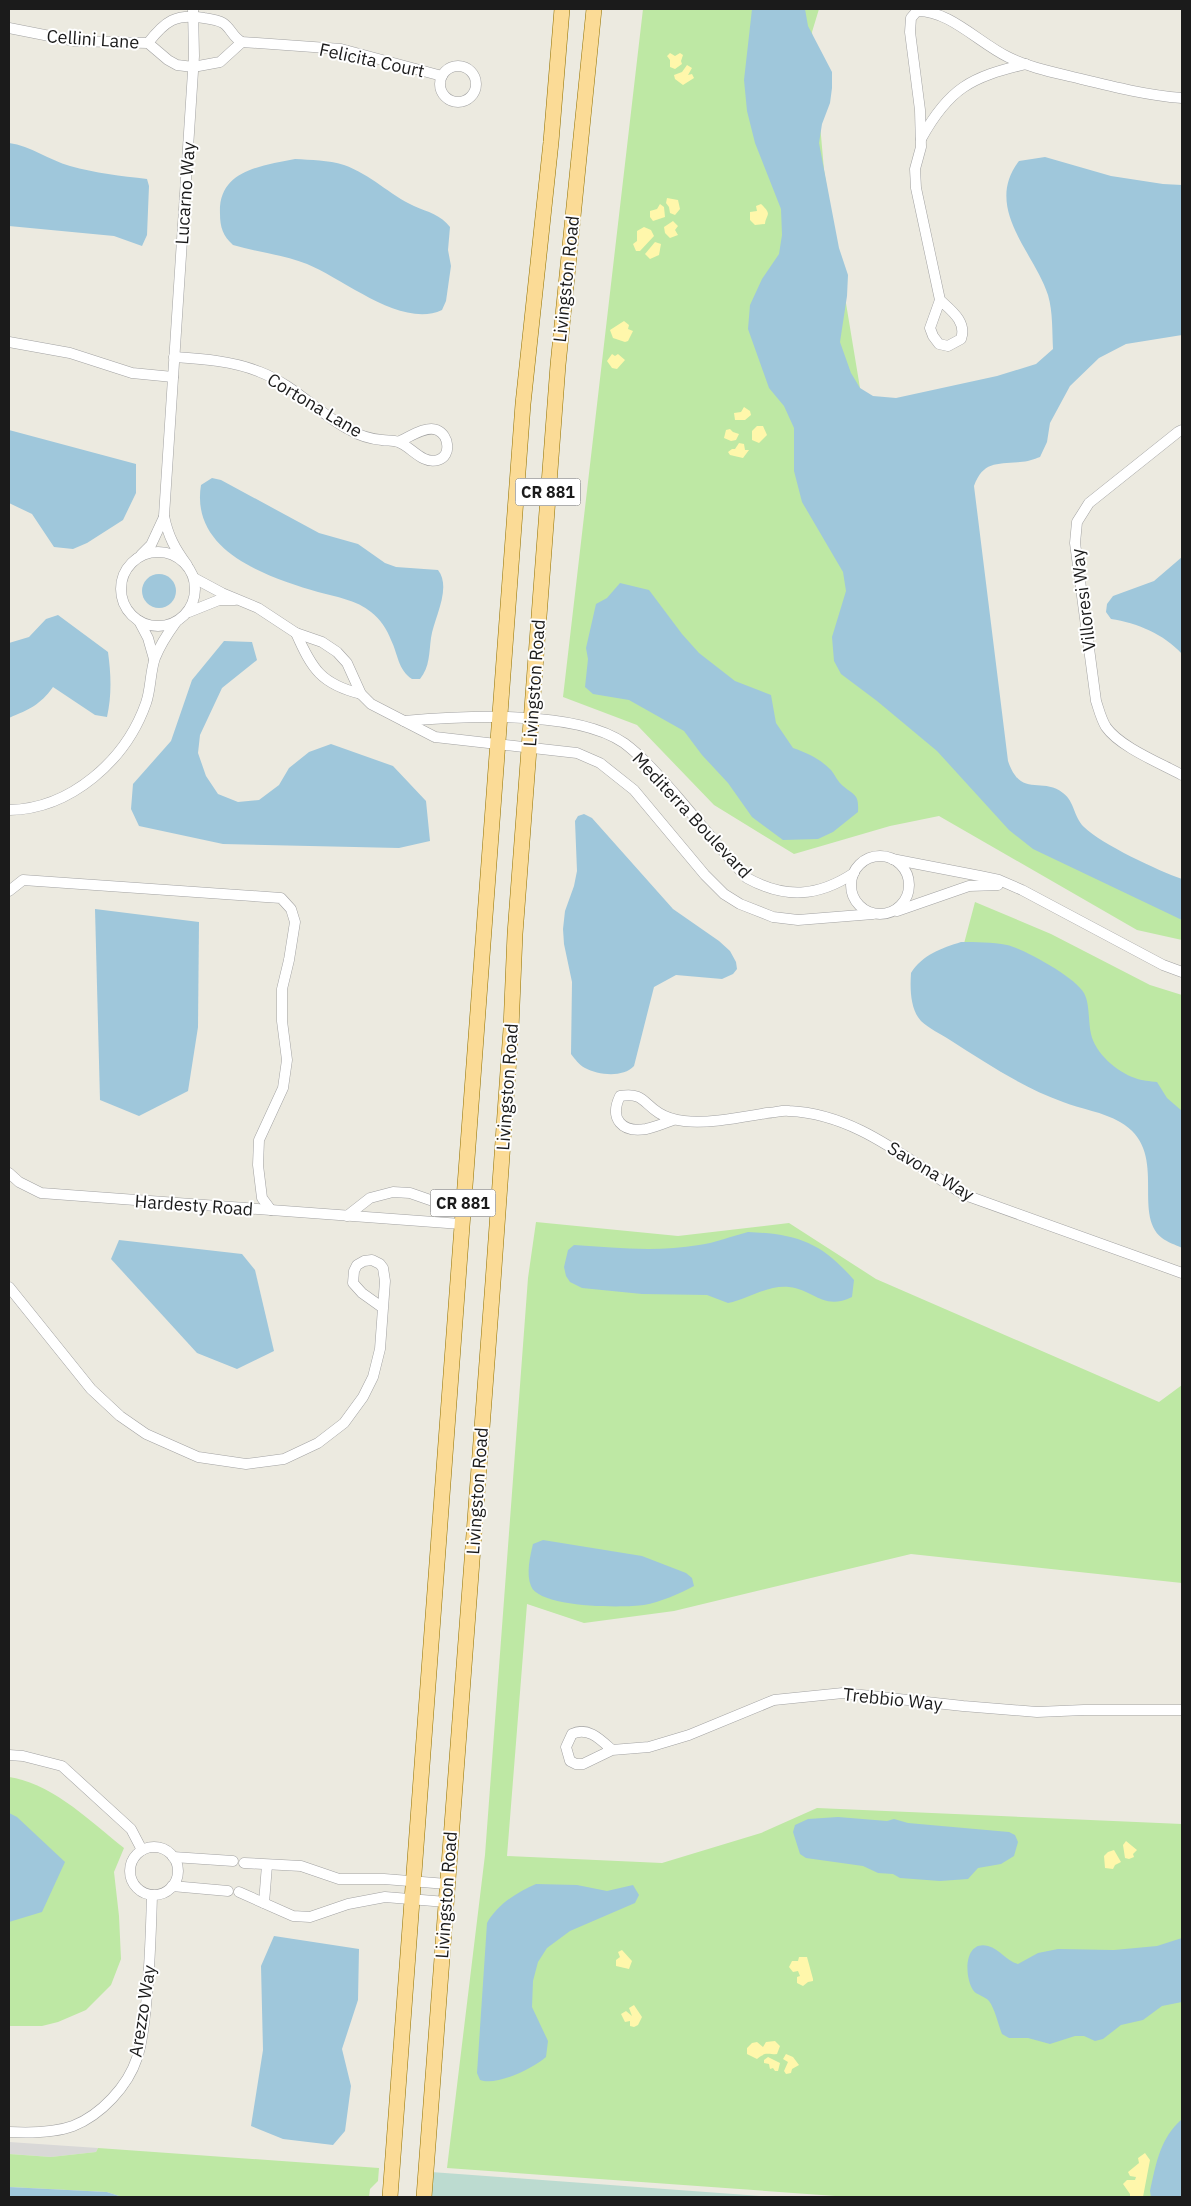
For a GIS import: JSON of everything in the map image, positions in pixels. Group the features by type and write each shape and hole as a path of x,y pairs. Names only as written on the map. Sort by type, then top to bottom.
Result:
{"main road":[{"name":"Livingston Road","path":"390,2197 522,413 550,151 562,9"},
{"name":"Livingston Road","path":"424,2197 507,1086 531,718 561,327 594,9"}],"street":[{"path":"940,300 916,188 915,169 920,139 920,110 910,32 911,18 917,10 928,10 941,15 1008,57 1027,64 1131,92 1182,98"},
{"path":"193,12 224,24 236,40 242,42 220,62 193,67"},
{"name":"Cellini Lane","path":"148,43 164,24 193,12"},
{"name":"Lucarno Way","path":"187,565 174,547 167,531 164,516 193,67 193,12"},
{"name":"Cellini Lane","path":"9,28 75,41 148,43 177,65 193,67"},
{"name":"Felicita Court","path":"242,42 341,50 442,76"},
{"path":"920,139 943,104 977,78 1027,64"},
{"path":"9,342 70,353 132,373 173,376"},
{"name":"Cortona Lane","path":"174,357 225,362 259,371 287,385 351,431 372,439 398,442 424,459 432,461 443,458 447,449 446,438 438,430 433,429 427,429 398,442"},
{"name":"Villoresi Way","path":"1182,430 1089,503 1077,522 1075,543 1095,692 1106,727 1118,739 1182,775"},
{"name":"Lucarno Way","path":"140,556 151,545 164,516"},
{"path":"154,659 148,638 139,621 126,607 121,588 126,570 140,556 152,552 165,552 177,557 187,565 194,578 195,596 188,612"},
{"path":"194,578 237,600 258,608 296,634 322,642 338,652 347,663 361,694"},
{"path":"9,810 34,807 72,792 107,766 121,751 140,718 147,701 154,659 176,622 188,612 219,600 237,600"},
{"path":"139,621 155,626 166,626 176,622"},
{"path":"296,634 314,670 330,683 361,694"},
{"name":"Mediterra Boulevard","path":"361,694 371,704 435,737 577,753 600,764 619,776 634,790 705,875 724,894 740,904 773,917 798,920 873,914"},
{"name":"Mediterra Boulevard","path":"404,721 500,716 531,718 586,727 623,743 656,772 747,878 763,887 791,893 810,892 829,888 854,873"},
{"path":"1011,886 988,884 969,886 890,913 873,914 865,910 854,898 851,881 859,865 874,857 980,876 1011,886 1163,965 1182,972"},
{"path":"890,913 899,908 909,892 906,872 900,864 892,859"},
{"path":"9,891 23,880 281,898 291,909 295,922 282,989 282,1021 287,1060 283,1088 259,1140 258,1165 262,1198 271,1210"},
{"name":"Savona Way","path":"674,1120 647,1129 630,1128 618,1121 616,1104 620,1096 630,1094 639,1097 660,1114 674,1120 691,1122 789,1111 828,1118 868,1133 965,1195 1182,1273"},
{"name":"Hardesty Road","path":"9,1172 19,1182 41,1193 461,1224"},
{"path":"347,1216 370,1198 393,1192 410,1193 432,1201 463,1203"},
{"path":"9,1287 91,1389 120,1416 146,1434 198,1457 246,1464 284,1459 318,1443 344,1423 363,1397 373,1377 380,1349 383,1308 385,1274 380,1264 372,1260 364,1261 357,1265 354,1271 353,1283 362,1293 383,1308"},
{"name":"Trebbio Way","path":"612,1750 649,1747 682,1737 774,1700 843,1693 1037,1712 1182,1710"},
{"path":"9,1755 23,1756 62,1766 131,1829 142,1850"},
{"path":"155,1847 162,1848 173,1857 178,1872 172,1886 166,1891 152,1894 138,1889 130,1876 132,1861 142,1850 155,1847"},
{"path":"173,1857 267,1866 302,1866 339,1879 447,1884"},
{"path":"264,1903 267,1866"},
{"path":"172,1886 234,1892 293,1916 310,1917 362,1900 385,1897 446,1902"},
{"name":"Arezzo Way","path":"9,2132 48,2131 74,2126 103,2107 122,2087 137,2059 144,2025 150,1969 152,1894"}],"shaded area":[{"path":"752,9 805,9 808,26 832,72 830,103 822,124 819,143 839,248 848,275 840,342 851,373 860,388 873,396 896,398 997,376 1036,364 1053,349 1052,315 1048,295 1015,230 1009,213 1006,196 1009,178 1019,161 1045,157 1111,176 1182,185 1182,335 1126,344 1099,358 1070,386 1050,423 1047,442 1040,457 1025,462 992,465 982,472 974,486 1008,761 1013,773 1019,780 1025,783 1055,788 1063,793 1070,801 1080,823 1103,841 1145,864 1182,879 1182,920 1033,849 1009,830 937,751 841,674 834,661 832,637 846,591 843,572 802,502 794,471 794,428 784,406 769,388 748,329 750,305 762,279 779,254 782,235 781,209 755,143 747,111 744,80"},
{"path":"9,143 25,147 70,166 147,179 149,186 147,235 142,246 114,236 9,226"},
{"path":"295,159 320,160 344,165 371,179 414,206 434,214 450,227 448,250 451,266 446,301 442,310 426,314 409,313 391,308 307,264 233,245 230,242 221,227 220,219 221,199 226,188 234,179 244,173 269,164"},
{"path":"9,430 136,464 136,493 123,520 87,543 73,549 54,547 32,514 9,503"},
{"path":"212,478 221,480 319,533 358,544 385,563 396,567 438,570 442,577 443,594 431,638 427,664 420,679 412,679 404,671 385,628 371,612 346,599 298,586 256,569 237,558 220,544 208,528 201,508 201,485"},
{"path":"1182,557 1182,654 1150,630 1131,623 1111,619 1106,612 1107,604 1113,596 1154,581"},
{"path":"159,574 166,575 171,579 175,584 175,598 171,603 166,607 159,608 152,607 147,603 143,598 142,591 143,584 147,579 152,575"},
{"path":"620,583 649,590 682,634 699,653 735,681 771,695 776,723 793,748 814,757 831,770 841,784 857,798 858,812 833,832 818,839 783,840 752,817 728,783 702,755 684,731 629,700 593,694 585,687 588,659 586,648 596,604 607,598"},
{"path":"58,615 108,652 110,701 107,717 95,715 53,687 34,706 9,718 9,643 29,637 46,619"},
{"path":"224,641 252,642 257,660 222,688 200,735 198,753 206,776 218,794 238,802 259,800 279,785 289,768 309,752 331,744 393,766 426,801 430,841 399,848 223,844 139,826 131,809 133,784 171,741 192,680"},
{"path":"584,814 592,818 673,909 719,941 730,951 736,962 737,969 733,974 722,979 676,975 654,987 634,1066 617,1074 603,1074 585,1068 571,1054 572,982 564,944 563,929 565,911 577,871 575,821 578,816"},
{"path":"95,909 199,922 198,1027 188,1091 139,1116 100,1100"},
{"path":"961,942 1007,945 1048,964 1071,979 1086,997 1091,1034 1102,1055 1128,1075 1140,1080 1157,1082 1167,1098 1182,1111 1182,1248 1162,1238 1153,1227 1149,1213 1147,1164 1143,1148 1135,1134 1120,1122 1099,1113 1063,1102 1019,1082 931,1029 917,1016 912,998 911,973 927,957"},
{"path":"748,1232 794,1238 807,1242 819,1249 842,1267 854,1280 852,1297 842,1301 826,1301 798,1289 781,1287 765,1290 728,1303 707,1295 642,1294 582,1288 570,1282 564,1267 568,1250 574,1245 637,1249 684,1247 705,1244"},
{"path":"119,1240 242,1254 255,1270 274,1351 237,1369 197,1353 111,1259"},
{"path":"543,1540 642,1556 686,1573 692,1578 694,1586 663,1600 633,1606 583,1605 549,1599 537,1593 531,1586 529,1576 533,1544"},
{"path":"9,1813 17,1817 65,1862 42,1912 9,1922"},
{"path":"838,1817 887,1821 894,1819 908,1823 1009,1832 1015,1835 1018,1842 1014,1856 1001,1864 978,1868 968,1879 940,1881 900,1878 893,1874 878,1873 863,1866 806,1858 800,1854 793,1832 795,1825 808,1819"},
{"path":"536,1884 577,1885 607,1891 633,1885 639,1895 635,1903 570,1931 547,1948 538,1962 533,1981 532,2007 548,2041 546,2057 505,2079 496,2081 480,2080 477,2073 487,1923 496,1910 508,1900"},
{"path":"274,1936 359,1949 358,2000 342,2049 351,2086 345,2131 333,2145 283,2139 251,2126 263,2050 261,1966"},
{"path":"1182,1938 1182,2002 1162,2006 1143,2020 1121,2025 1103,2039 1095,2041 1084,2036 1075,2036 1050,2044 1028,2038 1009,2038 1002,2034 995,2012 989,2001 974,1992 968,1976 967,1968 970,1954 974,1948 980,1946 988,1946 1018,1964 1038,1953 1058,1949 1114,1950 1157,1946"},
{"path":"1182,2119 1182,2197 1151,2197 1150,2191 1154,2171 1160,2152 1169,2134"},
{"path":"9,2142 98,2148 96,2152 51,2157 9,2154"},
{"path":"431,2172 775,2197 429,2197"},
{"path":"9,2187 107,2192 122,2197 9,2197"}],"green space":[{"path":"643,9 819,9 812,32 824,170 860,388 952,671 1028,810 1182,896 1182,940 1137,930 939,816 890,826 794,854 714,805 637,725 563,697"},
{"path":"975,902 1051,934 1150,985 1182,995 1182,1124 957,970"},
{"path":"536,1222 678,1236 789,1223 876,1279 1159,1402 1182,1385 1182,1583 911,1554 674,1611 584,1623 527,1604 507,1856 662,1863 761,1833 817,1808 1182,1824 1182,2197 849,2197 447,2168 485,1855 528,1278"},
{"path":"9,1777 25,1781 56,1795 124,1848 114,1872 121,1959 111,1985 86,2010 58,2022 42,2026 9,2026"},
{"path":"98,2148 379,2168 378,2181 370,2189 369,2197 122,2197 107,2192 9,2187 9,2154 51,2157 96,2152"}],"sand":[{"path":"670,53 675,56 680,53 683,55 682,64 675,69 670,67 670,60 667,56"},
{"path":"687,65 692,68 688,75 692,74 694,78 683,85 675,79 674,75 682,72"},
{"path":"667,198 678,200 680,209 675,215 670,213 666,203"},
{"path":"660,204 664,207 665,217 653,221 650,217 650,211 657,209"},
{"path":"761,204 768,214 765,224 755,225 750,220 750,212 757,211 756,206"},
{"path":"673,221 678,226 675,230 678,235 670,238 665,233 664,227"},
{"path":"644,227 651,230 654,236 640,251 636,251 633,244 637,241 637,231"},
{"path":"655,242 661,244 659,255 650,259 645,254"},
{"path":"624,321 629,325 628,329 633,331 628,341 625,342 613,338 610,330"},
{"path":"612,354 615,356 618,354 625,360 617,369 612,368 607,361"},
{"path":"744,407 750,411 751,415 745,420 735,420 734,413 741,412"},
{"path":"757,426 763,426 767,435 759,443 752,440 752,431"},
{"path":"730,429 739,434 736,440 731,441 724,438 726,430"},
{"path":"739,443 744,444 745,450 749,450 743,458 730,455 728,452 735,449"},
{"path":"1126,1841 1137,1850 1133,1854 1134,1857 1129,1859 1125,1858 1123,1845"},
{"path":"1114,1850 1121,1862 1115,1865 1113,1869 1105,1868 1104,1856"},
{"path":"622,1950 632,1961 629,1969 616,1966 616,1960 620,1957 618,1952"},
{"path":"799,1957 807,1957 813,1979 813,1981 803,1986 797,1983 797,1977 800,1976 798,1971 793,1972 789,1967 792,1961 798,1961"},
{"path":"634,2005 642,2017 638,2025 634,2027 630,2026 630,2021 625,2022 621,2014 626,2011 632,2016 629,2008"},
{"path":"775,2041 780,2046 777,2054 765,2054 757,2059 747,2054 747,2048 752,2043 757,2042 763,2047 766,2042"},
{"path":"786,2054 793,2057 799,2065 792,2069 791,2073 786,2074 784,2071 788,2062 783,2059"},
{"path":"768,2057 780,2063 778,2071 775,2071 773,2068 770,2069 769,2064 764,2063 764,2060"},
{"path":"1145,2153 1150,2160 1143,2197 1130,2197 1123,2184 1127,2180 1135,2180 1136,2177 1130,2176 1128,2172 1139,2163 1138,2158"}]}
